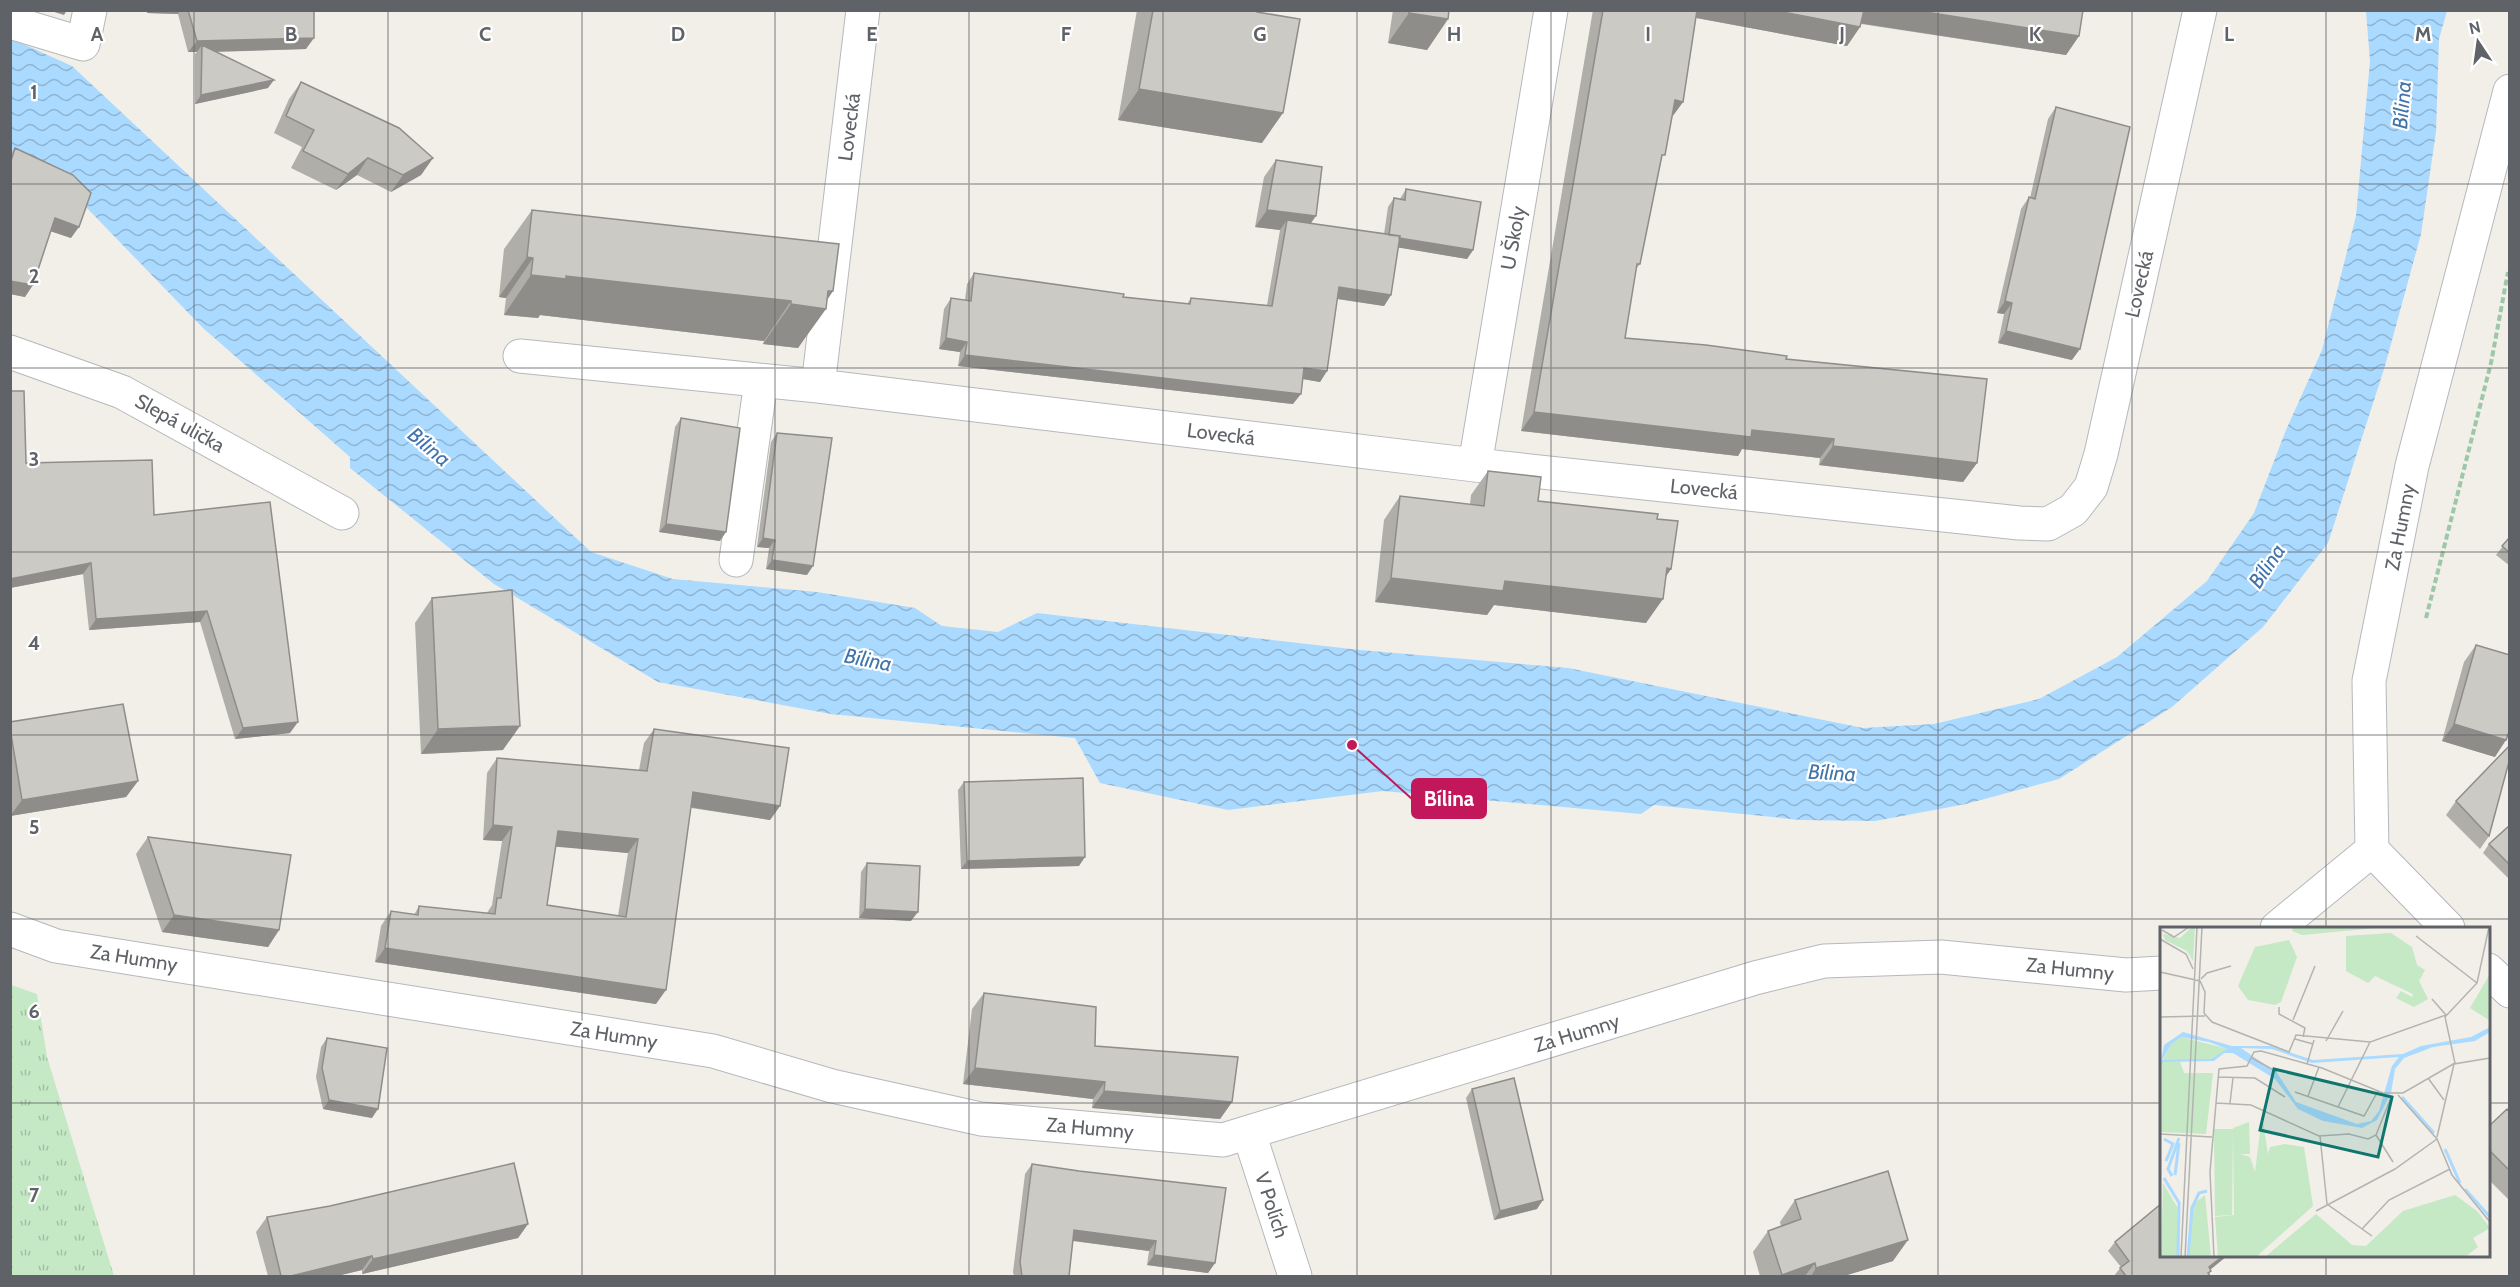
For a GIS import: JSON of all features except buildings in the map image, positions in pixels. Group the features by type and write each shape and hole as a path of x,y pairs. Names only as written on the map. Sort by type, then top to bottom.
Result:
{"street":[{"path":"10,22 83,44 90,10"},
{"name":"Lovecká","path":"818,386 863,10"},
{"name":"U Školy","path":"1475,465 1551,10"},
{"name":"Lovecká","path":"520,356 818,386 1475,465 2019,523 2048,524 2073,510 2091,487 2101,454 2200,10"},
{"name":"Za Humny","path":"2372,850 2369,681 2412,466 2510,91"},
{"name":"Slepá ulička","path":"10,352 122,392 342,513"},
{"path":"736,560 761,381"},
{"path":"2278,927 2372,850 2447,927"},
{"name":"Za Humny","path":"10,929 56,946 713,1051 832,1086 981,1119 1222,1140 1755,978 1824,961 1941,957 2126,975 2160,973"},
{"path":"2490,972 2510,991"},
{"name":"V Polích","path":"1249,1133 1295,1276"}],"path":[{"path":"2424,628 2491,363 2510,263"}],"green space":[{"path":"11,985 37,994 47,1057 114,1276 11,1276"}],"water":[{"path":"2366,11 2447,11 2439,39 2436,132 2421,234 2385,366 2328,543 2263,627 2172,707 2059,779 1966,804 1875,821 1801,820 1654,805 1641,814 1383,791 1228,810 1100,783 1075,738 831,714 658,682 494,584 350,468 350,457 203,328 83,204 11,160 10,38 72,66 591,552 673,579 817,592 915,608 942,626 998,632 1037,613 1360,650 1568,668 1863,728 1934,724 2039,699 2117,657 2207,581 2254,513 2286,430 2322,350 2356,216 2370,61"}],"place":[{"name":"Bílina","path":"1352,745"}]}
